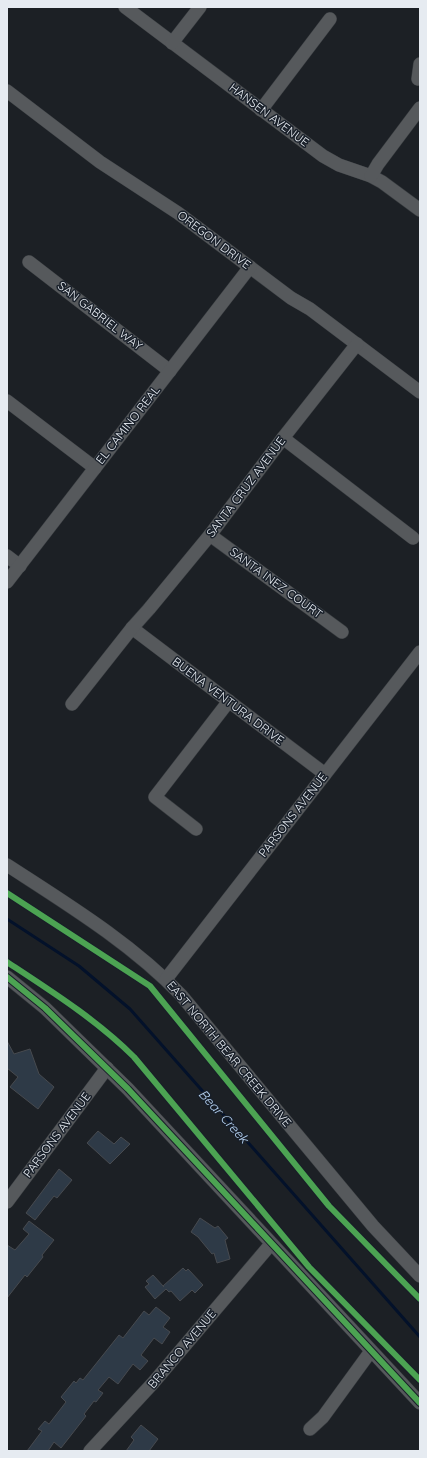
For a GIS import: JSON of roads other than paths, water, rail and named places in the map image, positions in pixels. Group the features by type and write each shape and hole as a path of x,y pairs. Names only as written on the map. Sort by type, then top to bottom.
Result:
{"street":[{"name":"HANSEN AVENUE","path":"125,7 323,156 339,165 371,176 382,182 420,210"},
{"path":"172,43 200,7"},
{"path":"261,110 330,19"},
{"path":"418,79 420,64"},
{"name":"OREGON DRIVE","path":"7,90 100,162 178,213 291,298 310,309 420,392"},
{"path":"371,176 378,164 420,108"},
{"name":"SAN GABRIEL WAY","path":"29,262 170,371"},
{"name":"EL CAMINO REAL","path":"7,582 250,267"},
{"name":"SANTA CRUZ AVENUE","path":"72,704 132,628 210,535 282,438 357,344"},
{"path":"7,401 95,468"},
{"path":"282,438 413,538"},
{"name":"SANTA INEZ COURT","path":"210,535 342,632"},
{"path":"7,556 20,566"},
{"name":"BUENA VENTURA DRIVE","path":"132,628 325,774"},
{"name":"PARSONS AVENUE","path":"166,979 420,652"},
{"path":"196,829 155,797 229,701"},
{"name":"EAST NORTH BEAR CREEK DRIVE","path":"7,864 124,945 166,979 181,995 373,1226 420,1276"},
{"path":"7,977 45,1008 107,1068 420,1403"},
{"name":"PARSONS AVENUE","path":"7,1202 107,1068"},
{"name":"BRANCO AVENUE","path":"91,1451 153,1383 271,1244"},
{"path":"310,1429 323,1417 371,1351"}],"waterway":[{"name":"Bear Creek","path":"7,919 79,966 130,1009 420,1337"}]}
